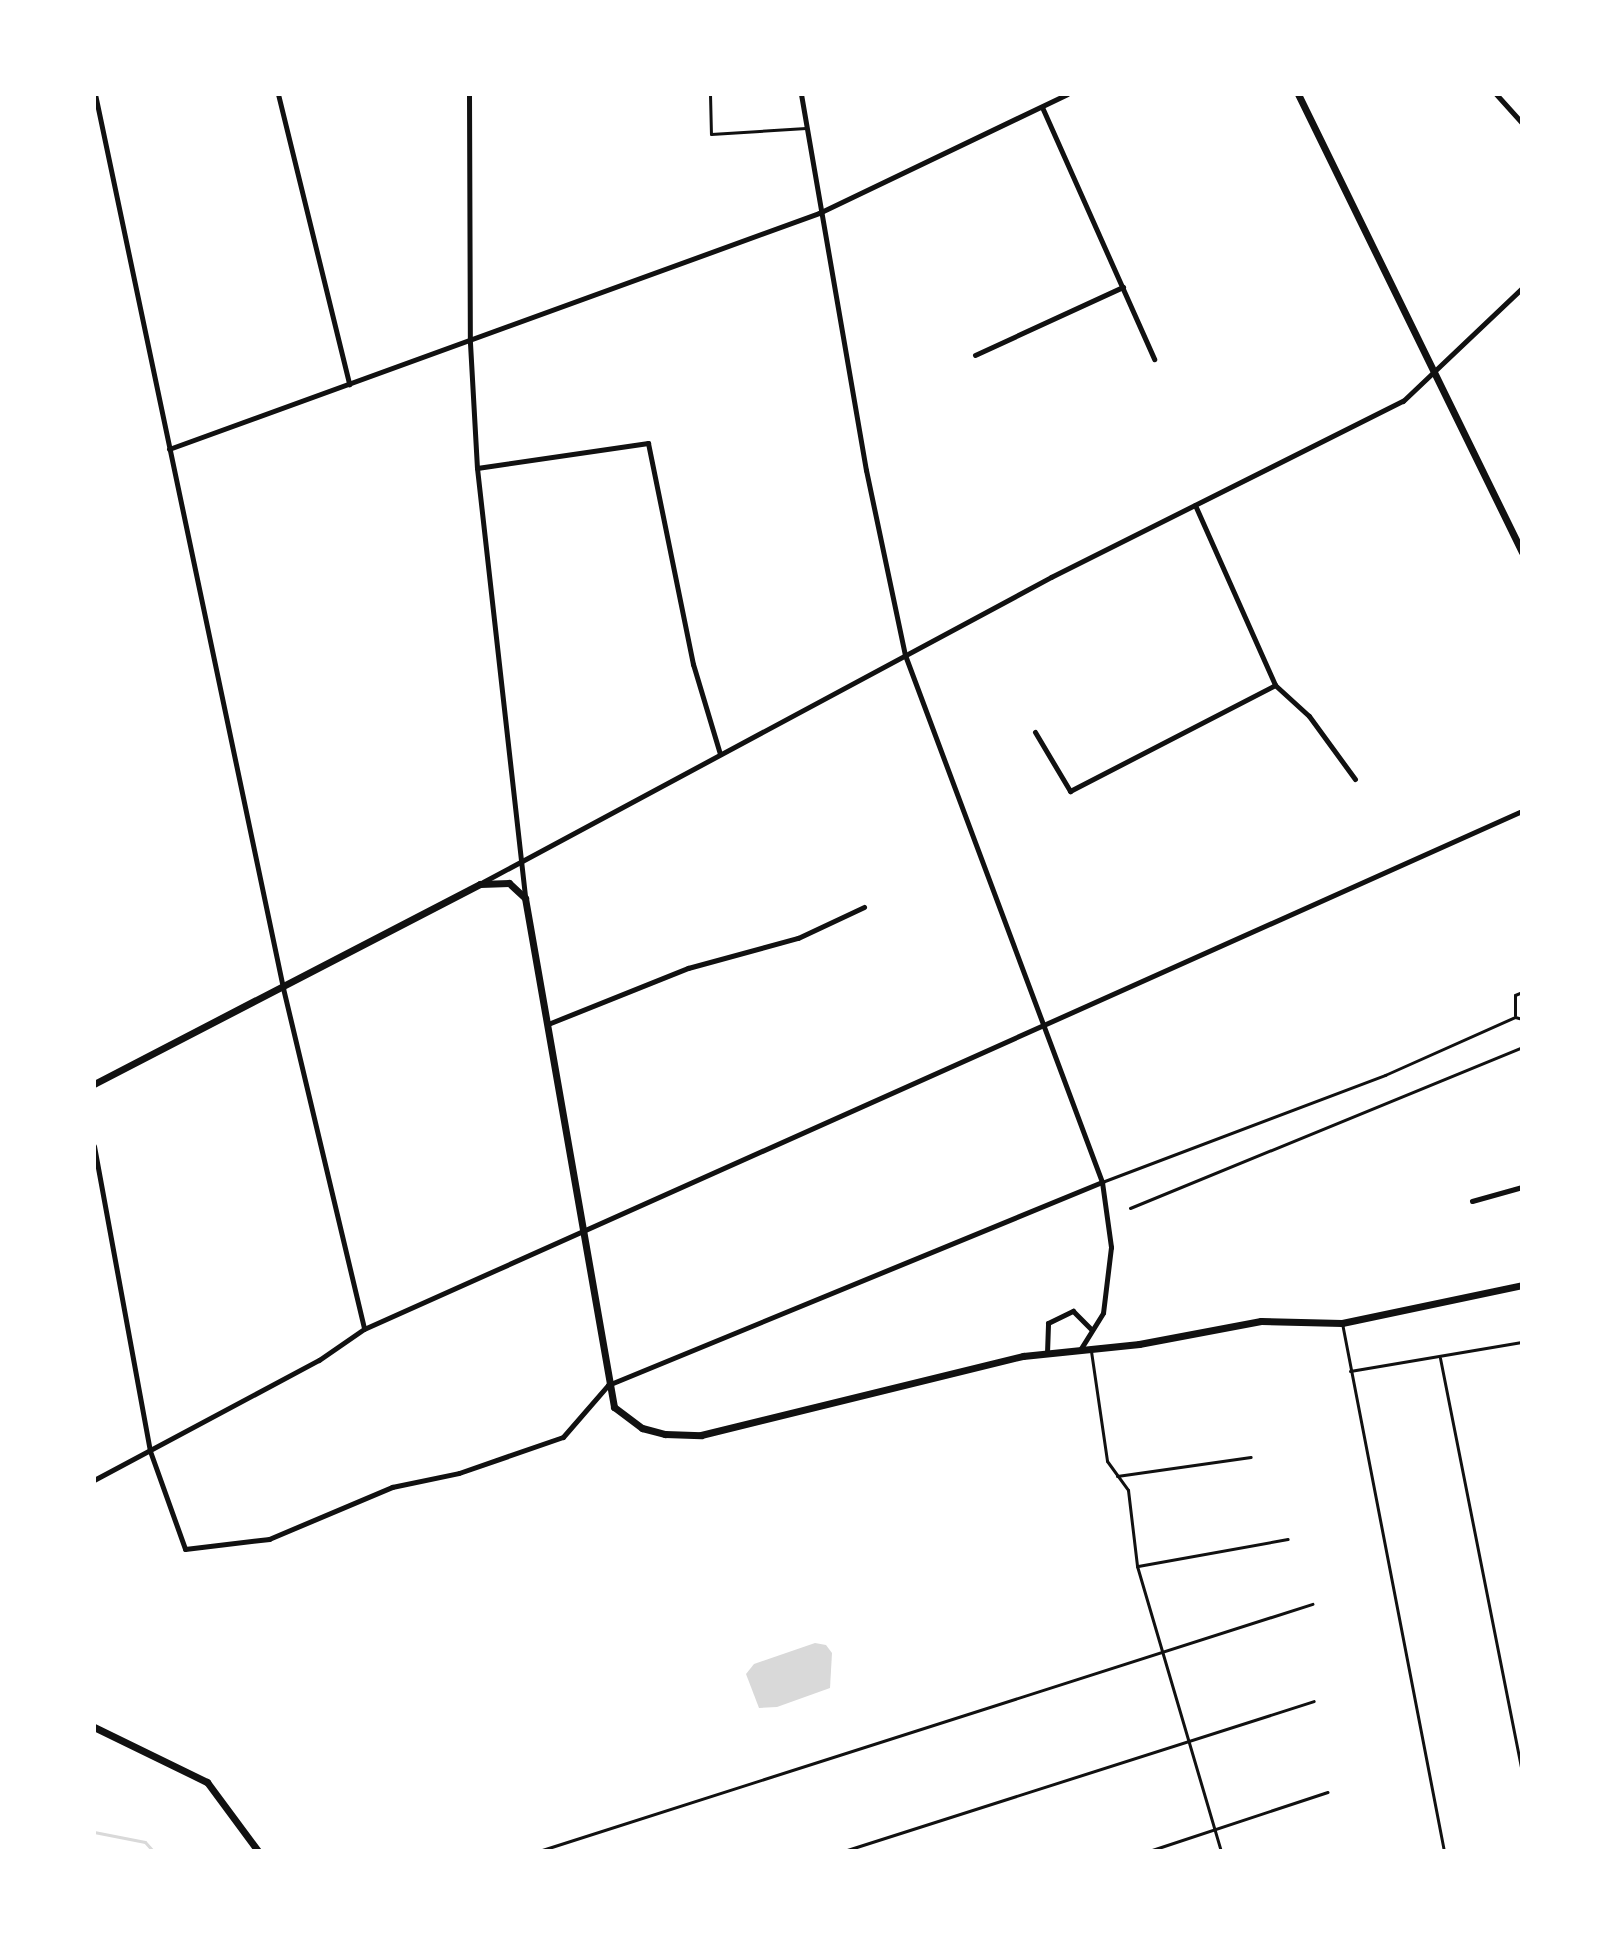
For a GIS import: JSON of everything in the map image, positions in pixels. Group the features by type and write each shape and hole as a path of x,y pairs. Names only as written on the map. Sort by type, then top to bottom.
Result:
{"street":[{"path":"95,94 283,988 364,1329"},
{"path":"278,94 349,384"},
{"path":"469,94 470,343 477,468 518,860 581,1233 614,1407 642,1428 701,1435 1047,1353 1091,1349 1261,1321 1342,1323 1522,1285"},
{"path":"801,94 819,213 905,655 1102,1182 1111,1247 1103,1313 1080,1350"},
{"path":"169,449 470,343 819,213 1067,94"},
{"path":"1298,94 1522,552"},
{"path":"1496,94 1522,123"},
{"path":"1042,107 1154,359"},
{"path":"975,355 1123,287"},
{"path":"94,1084 480,884 518,860 905,655 1403,401 1434,375 1522,288"},
{"path":"477,468 648,443 693,664 720,754"},
{"path":"1195,505 1275,685 1309,716 1355,779"},
{"path":"1035,732 1070,791 1275,685"},
{"path":"94,1480 319,1360 364,1329 1522,811"},
{"path":"480,884 509,883 525,898"},
{"path":"548,1024 688,968 798,938 864,907"},
{"path":"94,1146 150,1451 185,1549 269,1539 392,1487 459,1473 563,1437 608,1385 1102,1182"},
{"path":"1472,1201 1522,1187"},
{"path":"1047,1353 1048,1323 1073,1311 1091,1329"},
{"path":"94,1727 207,1782 258,1851"}],"lane":[{"path":"710,94 711,134 806,128"},
{"path":"1515,1017 1515,995 1522,992"},
{"path":"1102,1182 1385,1075 1515,1017 1522,1019"},
{"path":"1130,1208 1522,1047"},
{"path":"1342,1323 1444,1851"},
{"path":"1350,1371 1522,1342"},
{"path":"1091,1349 1107,1461 1128,1490 1137,1566 1160,1653 1190,1740 1221,1851"},
{"path":"1440,1358 1522,1773"},
{"path":"1117,1476 1251,1457"},
{"path":"1137,1566 1288,1539"},
{"path":"539,1851 1312,1604"},
{"path":"844,1851 1314,1701"},
{"path":"1149,1851 1327,1792"}],"shaded area":[{"path":"815,1643 826,1645 832,1653 830,1688 777,1707 759,1708 746,1674 754,1664"}],"waterway":[{"path":"94,1832 145,1842 153,1851"}]}
